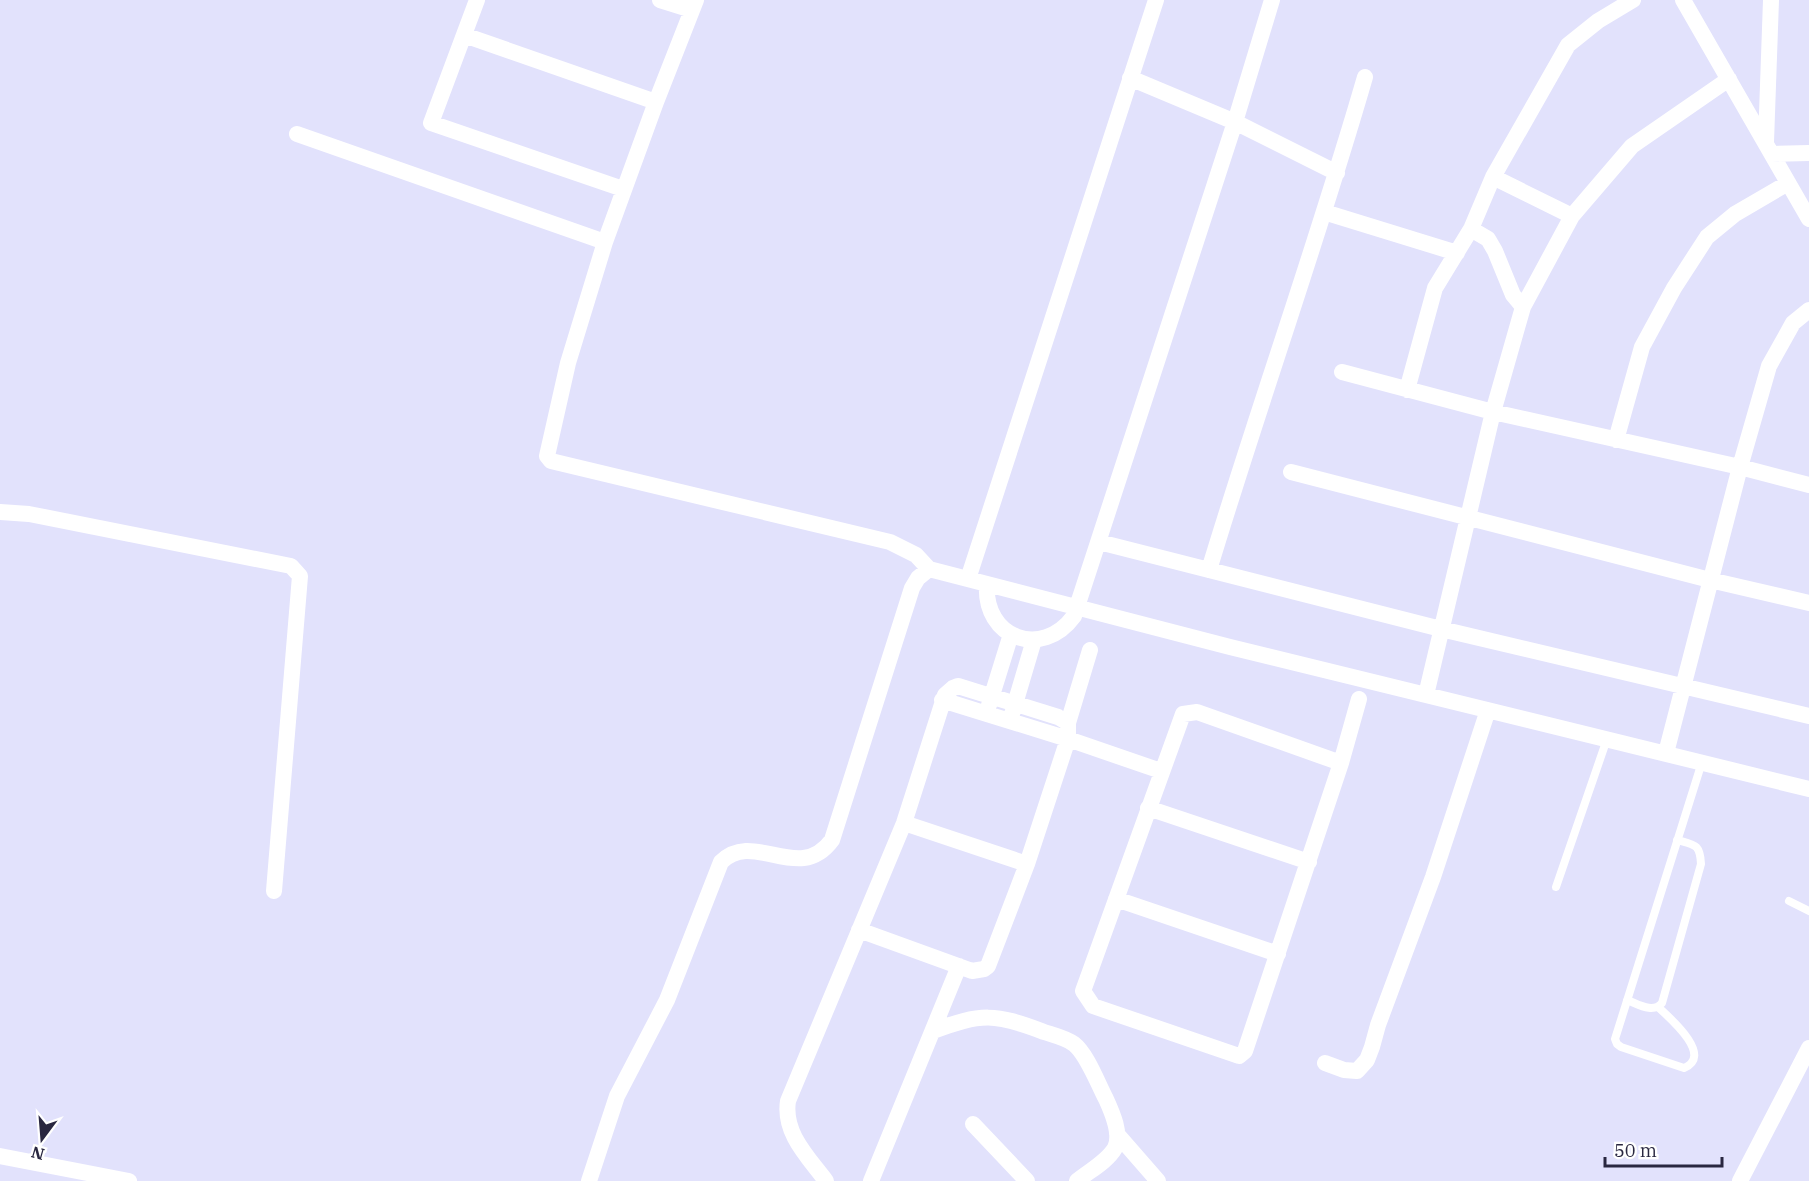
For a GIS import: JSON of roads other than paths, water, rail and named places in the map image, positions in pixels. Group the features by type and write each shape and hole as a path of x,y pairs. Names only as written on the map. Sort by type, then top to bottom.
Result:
{"street":[{"path":"477,0 431,123 624,189"},
{"path":"660,0 694,5 605,242 568,363 548,449 547,456 551,461 890,542 916,555 929,570 1809,789"},
{"path":"968,579 1156,0"},
{"path":"987,584 987,601 993,617 1011,634 1034,640 1053,636 1068,624 1078,608 1235,122 1272,0"},
{"path":"1407,390 1436,288 1471,229 1493,177 1568,45 1598,21 1633,0"},
{"path":"1683,0 1809,219"},
{"path":"1769,149 1771,0"},
{"path":"464,35 656,102"},
{"path":"1209,570 1250,436 1337,173 1365,77"},
{"path":"1130,78 1235,122 1337,173"},
{"path":"1426,694 1493,412 1523,307 1572,216 1632,146 1729,80"},
{"path":"297,134 605,242"},
{"path":"1769,149 1809,153"},
{"path":"1493,177 1572,216"},
{"path":"1616,440 1642,347 1674,288 1707,237 1735,214 1788,183"},
{"path":"1324,212 1456,253"},
{"path":"1471,229 1488,239 1513,296 1523,307"},
{"path":"1666,753 1740,467 1769,366 1793,322 1809,310"},
{"path":"1342,372 1493,412 1809,484"},
{"path":"1291,472 1710,580 1809,603"},
{"path":"0,512 28,514 291,567 300,576 274,891"},
{"path":"1099,542 1441,629 1809,716"},
{"path":"590,1181 617,1096 667,1000 721,862 732,853 745,850 792,858 807,858 821,852 832,840 912,588 918,578 929,570"},
{"path":"987,713 1011,634"},
{"path":"1010,720 1034,640"},
{"path":"859,930 972,971 984,969 991,962 1027,864 1090,650"},
{"path":"826,1181 790,1131 787,1107 904,823 942,700 948,691 958,686 1058,717 1068,730"},
{"path":"1341,763 1197,712 1183,714 1083,992 1093,1006 1239,1056 1245,1051 1309,862 1341,763 1359,699"},
{"path":"942,700 1010,720 1068,730 1163,766"},
{"path":"1325,1063 1344,1070 1357,1071 1368,1060 1378,1025 1433,877 1488,710"},
{"path":"1148,808 1309,862"},
{"path":"904,823 1027,864"},
{"path":"1116,899 1278,954"},
{"path":"871,1181 959,966"},
{"path":"933,1031 966,1019 990,1016 1017,1021 1074,1044 1092,1069 1111,1111 1117,1134 1116,1145 1110,1156 1077,1181"},
{"path":"1740,1181 1809,1048"},
{"path":"973,1124 1027,1181"},
{"path":"1117,1134 1158,1181"},
{"path":"0,1156 129,1181"}],"lane":[{"path":"1556,887 1607,739"},
{"path":"1658,1008 1682,1030 1694,1052 1690,1066 1684,1068 1621,1047 1614,1039 1702,762"},
{"path":"1627,1000 1652,1009 1658,1008 1662,1003 1701,864 1701,852 1694,845 1677,840"},
{"path":"1789,901 1809,911"}]}
